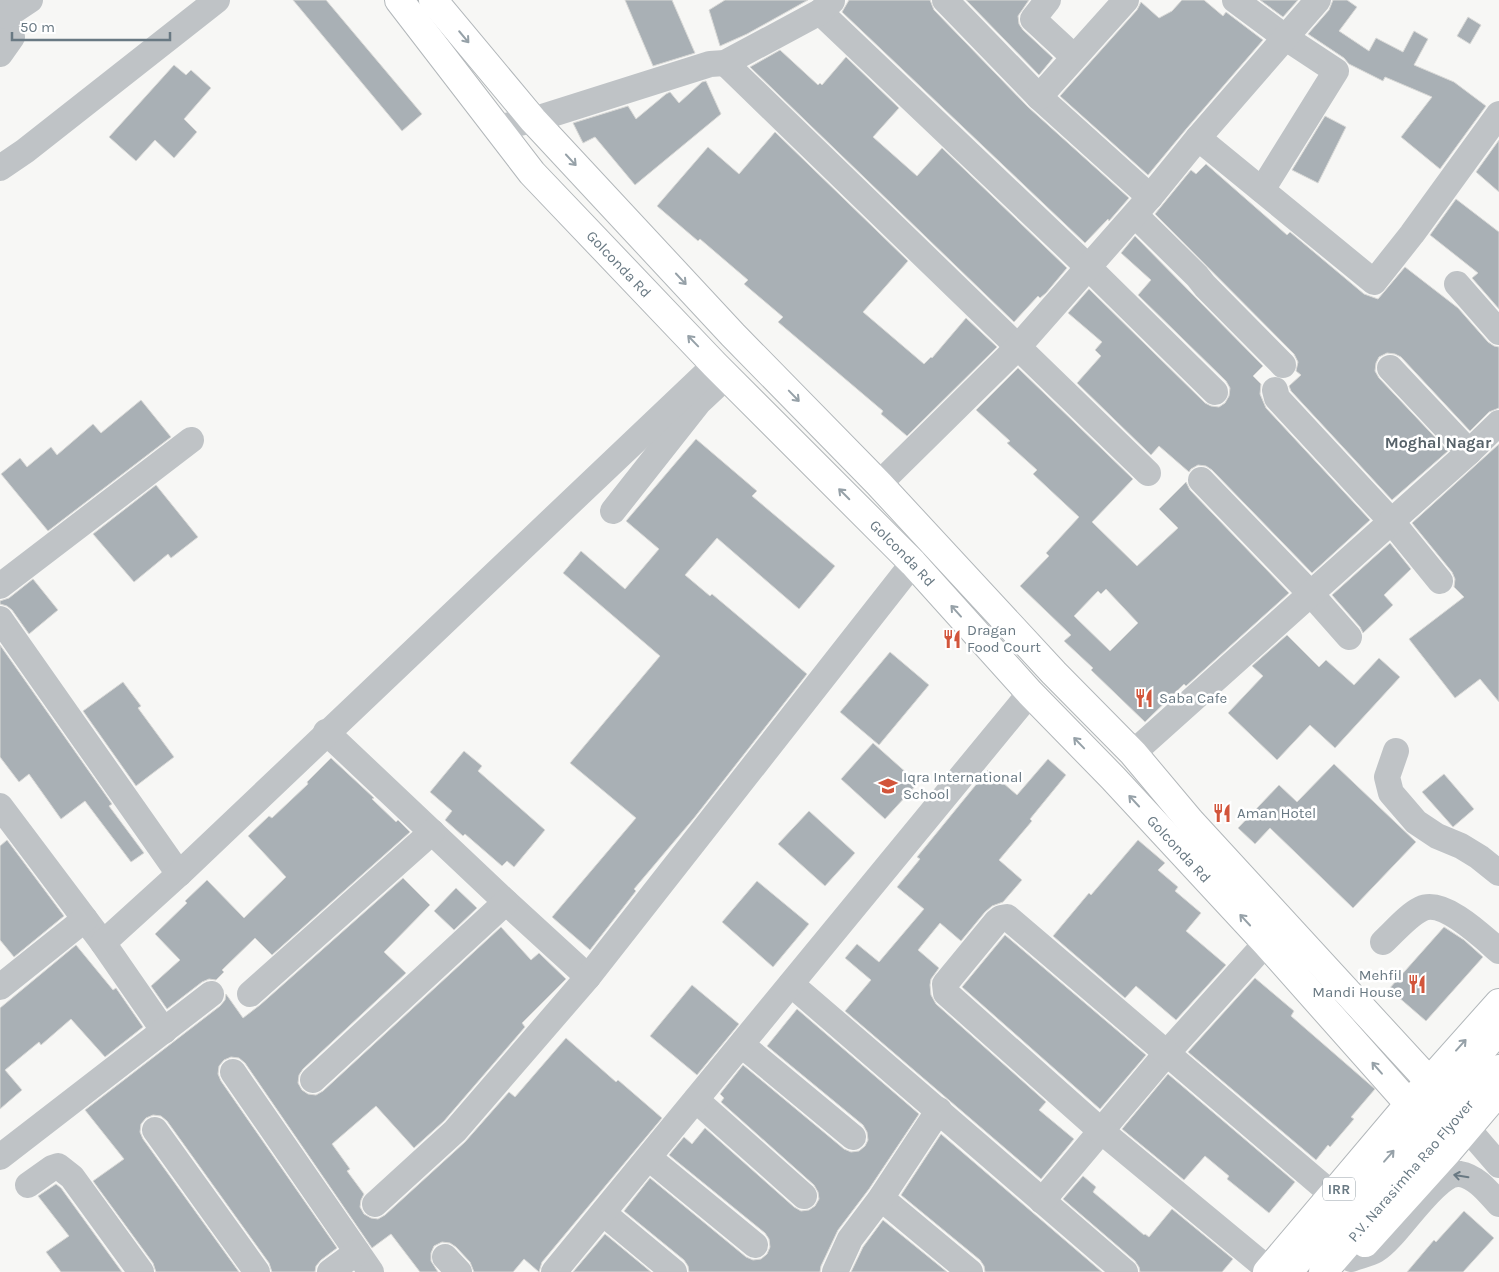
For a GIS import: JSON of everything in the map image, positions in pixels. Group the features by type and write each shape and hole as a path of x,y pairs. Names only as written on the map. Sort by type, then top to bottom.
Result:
{"main road":[{"name":"Golconda Rd","path":"399,0 532,173 721,370 913,563 1030,692 1113,778 1266,943 1409,1104"},
{"name":"Golconda Rd","path":"443,3 533,120 733,334 880,484 1054,673 1134,753 1190,821 1429,1081"},
{"path":"1409,1104 1499,1002"},
{"name":"P.V. Narasimha Rao Flyover","path":"1275,1271 1499,1030"},
{"name":"P.V. Narasimha Rao Flyover","path":"1340,1269 1499,1070"},
{"path":"1340,1269 1449,1150 1499,1091"},
{"name":"IRR","path":"1275,1271 1333,1196 1409,1104"}],"street":[{"path":"0,54 12,37 3,12 30,0"},
{"path":"0,168 25,151 217,0"},
{"path":"945,0 1143,206 1205,286 1283,364"},
{"path":"1048,0 1033,19 1074,57"},
{"path":"1039,97 1126,0"},
{"path":"1234,0 1336,71 1262,190"},
{"path":"880,484 1018,347 1143,206 1198,138 1318,0"},
{"path":"497,128 533,120 710,64 725,64 827,6 1215,392"},
{"path":"725,64 1148,473"},
{"path":"1198,138 1374,282 1412,234 1499,114"},
{"path":"1457,284 1499,332"},
{"path":"1390,368 1469,452"},
{"path":"613,511 699,402 721,370"},
{"path":"103,943 326,732 721,370"},
{"path":"1275,390 1277,398 1392,522 1440,581"},
{"path":"1134,753 1392,522 1499,423"},
{"path":"0,586 191,440"},
{"path":"1201,480 1311,594 1349,637"},
{"path":"375,1204 455,1131 588,977 913,563"},
{"path":"0,619 178,874"},
{"path":"558,1271 603,1213 1030,692"},
{"path":"326,732 588,977"},
{"path":"1396,751 1388,777 1392,793 1416,822 1437,836 1461,846 1479,857 1499,873"},
{"path":"2,812 103,943 164,1031"},
{"path":"250,994 432,832"},
{"path":"313,1080 506,902"},
{"path":"1383,942 1416,912 1423,907 1433,906 1451,913 1499,951"},
{"path":"1275,1271 1100,1130 946,993 945,984 996,922 1001,918 1007,917 1333,1196"},
{"path":"0,987 85,919"},
{"path":"1042,1201 1100,1130 1266,943"},
{"path":"791,984 1125,1272"},
{"path":"0,1157 211,994"},
{"path":"742,1045 853,1137"},
{"path":"233,1072 364,1262 330,1272"},
{"path":"696,1100 804,1196"},
{"path":"835,1272 850,1239 882,1198 939,1110"},
{"path":"1467,1128 1499,1165"},
{"path":"155,1130 257,1272"},
{"path":"649,1158 755,1244"},
{"path":"28,1185 52,1168 58,1166 65,1170 72,1176 141,1272"},
{"path":"1340,1269 1376,1250 1394,1234 1437,1183 1450,1175 1458,1174 1478,1182 1499,1204"},
{"path":"882,1198 970,1272"},
{"path":"603,1213 674,1272"}],"building":[{"path":"293,0 326,0 422,114 402,131"},
{"path":"625,0 672,0 695,53 653,66"},
{"path":"725,0 808,0 747,34 720,46 709,10"},
{"path":"849,0 930,0 934,10 1028,107 1129,198 1109,221 1108,219 1085,243 842,12"},
{"path":"966,0 1029,0 1018,16 1019,24 1053,58 1039,75"},
{"path":"1182,0 1204,0 1223,16 1226,12 1263,40 1148,175 1060,96 1137,10 1141,2 1159,18 1172,11"},
{"path":"1260,0 1298,0 1283,17"},
{"path":"1333,0 1347,0 1357,7 1339,31 1369,51 1376,38 1403,52 1414,31 1428,39 1414,65 1454,82 1486,106 1440,169 1401,137 1432,97 1385,77 1383,81 1349,64 1344,58 1308,34 1329,10"},
{"path":"1468,17 1481,25 1470,44 1457,36"},
{"path":"780,50 818,85 820,83 822,85 846,57 899,108 873,137 917,176 942,148 1067,268 1046,293 1040,298 1038,296 1014,322 750,67"},
{"path":"174,65 186,75 191,70 211,88 184,119 197,132 174,158 155,140 136,161 109,137"},
{"path":"706,81 721,114 635,185 595,137 583,143 573,123 628,106 636,119 666,94 670,92 679,103 702,82"},
{"path":"1325,116 1346,127 1318,183 1292,170"},
{"path":"775,132 908,261 863,312 924,364 932,358 966,318 997,347 907,436 881,414 883,411 778,322 783,317 744,284 748,280 700,239 698,241 657,206 708,147 739,174"},
{"path":"1499,140 1499,192 1476,172"},
{"path":"1206,164 1287,235 1290,232 1364,294 1378,299 1405,267 1458,308 1488,342 1499,347 1499,408 1489,412 1470,431 1401,357 1387,353 1379,357 1375,371 1379,378 1448,451 1392,500 1291,391 1289,386 1301,375 1296,371 1298,362 1294,354 1155,214 1191,170 1196,174"},
{"path":"1456,199 1499,232 1499,309 1472,278 1478,273 1430,235"},
{"path":"1135,236 1263,366 1253,376 1261,384 1260,394 1266,408 1370,520 1312,573 1212,470 1206,466 1198,465 1189,472 1159,446 1151,455 1077,383 1101,356 1095,350 1102,342 1068,313 1089,289 1205,403 1219,407 1225,403 1229,396 1230,388 1226,381 1138,295 1151,280 1121,253"},
{"path":"1018,368 1133,479 1092,522 1137,566 1178,528 1159,509 1186,482 1190,490 1289,593 1186,686 1184,684 1145,722 1064,641 1071,635 1020,586 1049,556 1046,553 1079,517 1033,474 1037,470 1007,443 1010,441 976,410","holes":["1106,589 1138,623 1110,651 1074,616 1098,591 1101,594"]},
{"path":"141,400 171,437 48,531 1,474 20,458 27,467 51,447 57,455 93,424 101,433"},
{"path":"696,439 757,491 752,496 835,566 799,609 717,538 685,575 710,596 712,594 807,674 694,818 634,889 636,891 590,950 552,917 636,818 570,763 660,656 563,573 581,551 625,589 659,549 626,521"},
{"path":"1499,444 1499,702 1480,679 1455,698 1409,639 1464,597 1454,587 1455,579 1452,572 1412,523"},
{"path":"156,485 198,537 171,558 168,554 134,582 93,534"},
{"path":"1390,543 1411,569 1384,595 1393,605 1363,633 1332,595"},
{"path":"33,579 58,610 29,634 12,610 0,604 0,601 9,598"},
{"path":"1287,635 1319,667 1326,660 1354,685 1379,658 1400,677 1335,748 1310,725 1277,760 1228,713 1263,676 1252,666"},
{"path":"0,645 112,804 109,806 144,853 131,862 85,801 61,819 29,774 19,782 0,757"},
{"path":"890,652 929,685 879,745 840,712"},
{"path":"123,682 141,706 138,708 174,757 136,786 83,711"},
{"path":"873,743 918,783 885,819 841,779"},
{"path":"464,751 482,766 478,771 545,830 514,867 507,861 502,866 465,834 463,836 445,820 452,811 430,792"},
{"path":"331,758 374,798 372,799 396,822 398,820 410,832 272,955 255,938 222,970 224,972 216,980 209,979 202,982 167,1009 151,986 180,960 155,934 187,903 185,901 207,880 244,918 286,877 248,836 269,816 272,818 308,784 307,782"},
{"path":"1048,759 1066,775 1030,819 1032,821 999,860 1022,880 1003,902 992,906 985,912 961,941 940,923 918,950 939,968 931,979 930,985 931,995 936,1004 1046,1102 1039,1110 1074,1139 1041,1179 845,1011 871,980 845,958 857,944 879,962 924,909 897,887 920,859 917,857 988,770 1017,795"},
{"path":"1334,764 1416,842 1353,908 1270,828 1255,844 1238,828 1279,785 1297,802"},
{"path":"1444,774 1474,809 1453,827 1422,792"},
{"path":"809,811 855,853 825,886 778,844"},
{"path":"7,840 64,916 14,957 0,940 0,846"},
{"path":"1138,840 1165,863 1158,870 1178,887 1175,891 1201,913 1186,931 1226,965 1176,1020 1136,986 1125,998 1053,936 1089,893 1091,895"},
{"path":"403,878 430,905 384,952 406,973 303,1069 299,1075 298,1083 302,1090 308,1094 316,1095 323,1091 501,927 531,960 539,953 566,979 522,1023 525,1027 444,1121 414,1148 376,1106 332,1144 350,1169 347,1171 364,1194 360,1207 364,1214 378,1219 385,1215 465,1142 509,1092 515,1097 566,1038 616,1082 618,1080 662,1118 542,1262 539,1272 524,1259 513,1272 474,1272 470,1262 456,1247 450,1243 442,1242 434,1246 431,1253 431,1261 438,1272 420,1272 391,1234 372,1248 245,1063 239,1058 231,1057 224,1060 219,1066 218,1074 221,1081 337,1248 321,1260 316,1266 315,1272 272,1272 269,1263 167,1121 161,1116 153,1115 146,1118 141,1124 140,1132 143,1139 239,1272 156,1272 153,1263 93,1181 124,1159 85,1110 220,1006 225,1000 226,994 243,1018"},
{"path":"757,881 809,924 773,967 722,922"},
{"path":"456,888 477,908 454,930 434,911"},
{"path":"1444,927 1464,940 1483,957 1426,1021 1389,989"},
{"path":"1005,935 1146,1055 1100,1109 962,987"},
{"path":"76,945 113,990 116,988 143,1027 105,1057 71,1019 41,1045 39,1042 5,1070 22,1090 0,1109 0,1008"},
{"path":"1255,978 1294,1011 1291,1016 1375,1089 1351,1117 1354,1119 1316,1160 1188,1052"},
{"path":"692,985 739,1024 697,1075 650,1036"},
{"path":"797,1009 919,1114 869,1189 838,1230 820,1272 689,1272 684,1260 624,1211 650,1178 746,1257 753,1260 761,1259 767,1254 770,1247 769,1239 765,1233 669,1155 684,1137 692,1144 705,1128 794,1207 801,1211 809,1210 815,1206 819,1199 814,1185 721,1102 724,1098 720,1094 743,1065 844,1149 851,1152 859,1151 868,1140 867,1132 863,1125 767,1046"},
{"path":"1168,1074 1295,1182 1269,1213 1227,1179 1229,1176 1205,1156 1184,1180 1122,1129"},
{"path":"941,1134 1102,1272 985,1272 980,1260 901,1195"},
{"path":"1083,1176 1096,1187 1093,1192 1144,1235 1149,1237 1172,1209 1233,1259 1222,1272 1140,1272 1135,1261 1063,1199"},
{"path":"56,1184 61,1188 122,1272 61,1272 46,1252 69,1236 38,1196"},
{"path":"1464,1211 1494,1238 1463,1272 1407,1272 1434,1240 1436,1242"},
{"path":"883,1220 947,1272 851,1272 863,1247"},
{"path":"605,1234 651,1272 573,1272"}],"place":[{"name":"Dragan Food Court","path":"952,639"},
{"name":"Saba Cafe","path":"1144,698"},
{"name":"Iqra International School","path":"888,786"},
{"name":"Aman Hotel","path":"1222,813"},
{"name":"Mehfil Mandi House","path":"1417,984"}],"district":[{"name":"Moghal Nagar","path":"1438,442"}]}
